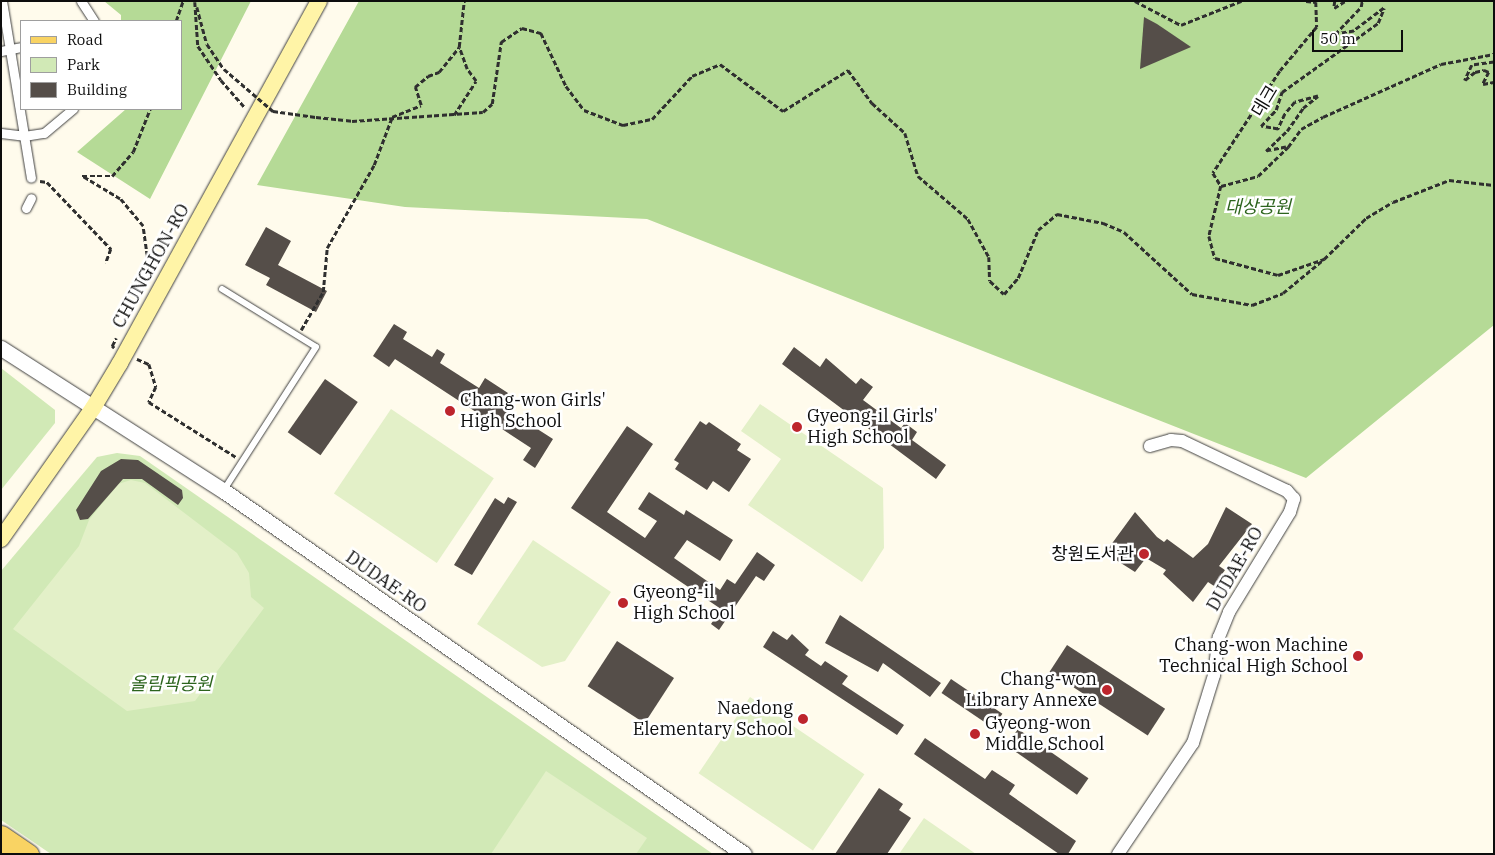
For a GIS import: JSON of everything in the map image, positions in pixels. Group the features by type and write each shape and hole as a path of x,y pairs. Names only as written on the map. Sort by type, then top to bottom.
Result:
{"main road":[{"name":"CHUNGHON-RO","path":"1,539 93,408 319,1"},
{"path":"2,843 29,854"}],"street":[{"path":"2,1 6,50 31,178"},
{"path":"81,1 93,20"},
{"path":"6,50 20,47"},
{"path":"1,133 24,136 44,133 72,110"},
{"path":"26,208 31,198"},
{"name":"DUDAE-RO","path":"1,348 224,491 744,854"},
{"name":"DUDAE-RO","path":"1118,854 1193,743 1214,676 1219,637 1228,612 1290,512 1294,500 1288,491 1182,441 1171,440 1150,446"}],"lane":[{"path":"222,289 316,347 224,491"}],"path":[{"path":"176,20 182,1"},
{"path":"454,115 476,81 467,69 459,47 464,1"},
{"path":"1135,1 1181,24 1241,1"},
{"path":"1306,1 1317,2 1317,27 1280,70 1213,173 1221,186 1209,236 1215,258 1278,275 1324,259"},
{"path":"1335,1 1334,8 1345,1"},
{"name":"데크","path":"1288,147 1266,151 1287,130 1303,108 1318,96 1295,102 1285,114 1278,129 1261,126 1276,110 1282,92 1378,23 1384,8 1354,31 1335,34 1361,7 1362,1"},
{"path":"195,2 198,46 221,80 254,118"},
{"path":"195,2 207,44 224,69 273,111 352,121 483,112 492,104 501,42 522,28 541,33 566,86 584,110 623,125 652,119 692,76 720,64 783,111 848,70 872,103 905,133 918,176 968,220 989,257 990,280 1004,294 1018,278 1038,230 1057,214 1103,223 1124,232 1192,294 1252,305 1283,293 1324,259 1366,218 1394,202 1449,180 1494,185"},
{"path":"298,335 323,292 327,248 374,165 392,117 421,105 415,87 428,76 439,72 459,47"},
{"path":"1221,186 1258,176 1288,147 1301,129 1392,84 1441,64 1494,54"},
{"path":"1494,62 1472,65 1465,80 1475,72 1484,70 1490,72 1483,84 1494,82"},
{"path":"31,178 47,182 111,249 106,263"}],"green space":[{"path":"104,1 251,1 150,199 77,152 125,110 182,110 182,20 121,20 121,15"},
{"name":"대상공원","path":"359,1 1494,1 1494,325 1306,478 647,219 405,207 257,185"},
{"path":"1,368 55,410 55,423 1,490"},
{"path":"760,404 883,488 884,548 862,582 748,505 781,459 741,431"},
{"path":"391,409 494,478 437,563 334,494"},
{"name":"올림픽공원","path":"117,453 140,456 713,854 51,854 1,820 1,571 97,457"},
{"path":"131,480 145,483 237,553 249,573 251,597 264,608 195,701 127,711 13,629 79,546 89,520 118,484"},
{"path":"533,540 611,592 565,661 542,667 477,624"},
{"path":"750,697 864,774 813,850 699,773"},
{"path":"546,771 647,838 636,854 491,854"},
{"path":"924,818 976,854 899,854"}],"building":[{"path":"1144,17 1157,24 1191,47 1140,69"},
{"path":"266,227 291,241 278,265 327,291 316,312 266,285 270,278 245,265"},
{"path":"394,324 407,332 403,339 432,357 437,349 445,354 440,363 479,388 485,378 508,393 500,405 553,439 535,468 523,460 531,448 395,359 389,367 373,356"},
{"path":"794,347 820,367 826,358 856,384 861,378 873,387 863,400 901,428 905,423 917,432 912,440 946,465 936,479 782,364"},
{"path":"325,379 358,402 320,455 288,432"},
{"path":"700,421 706,425 709,422 741,444 737,450 751,459 729,492 713,481 707,490 675,469 679,463 674,460"},
{"path":"627,426 653,444 607,512 645,538 657,521 638,509 649,492 684,515 686,510 733,540 720,561 687,540 674,558 720,590 727,579 735,584 757,552 775,565 764,581 756,576 719,630 711,624 721,609 571,508"},
{"path":"121,459 138,460 182,490 183,498 178,505 142,479 123,479 88,519 80,520 76,510 101,471"},
{"path":"508,497 517,502 472,575 454,565 495,498 504,504"},
{"name":"창원도서관","path":"1226,507 1252,524 1219,566 1225,570 1214,586 1208,582 1193,602 1163,574 1166,570 1146,558 1135,572 1105,553 1135,512 1157,537 1164,542 1167,539 1193,558 1208,544"},
{"path":"840,615 941,683 930,697 883,663 878,672 825,643"},
{"path":"773,631 787,640 792,634 809,650 805,655 821,666 825,661 848,676 842,684 904,725 897,735 763,647"},
{"path":"617,641 674,678 645,723 588,686"},
{"name":"Chang-won Library Annexe","path":"1067,645 1165,709 1148,736 1050,672"},
{"path":"951,679 1002,714 993,728 941,693"},
{"path":"1018,729 1088,778 1077,795 1007,745"},
{"path":"925,738 985,779 992,770 1015,785 1009,794 1076,841 1068,854 1059,854 914,754"},
{"path":"879,788 903,804 899,810 911,818 887,854 835,854"}],"place":[{"name":"Chang-won Girls' High School","path":"450,411"},
{"name":"Gyeong-il Girls' High School","path":"797,427"},
{"name":"창원도서관","path":"1144,554"},
{"name":"Gyeong-il High School","path":"623,603"},
{"name":"Chang-won Machine Technical High School","path":"1358,656"},
{"name":"Chang-won Library Annexe","path":"1107,690"},
{"name":"Naedong Elementary School","path":"803,719"},
{"name":"Gyeong-won Middle School","path":"975,734"}]}
